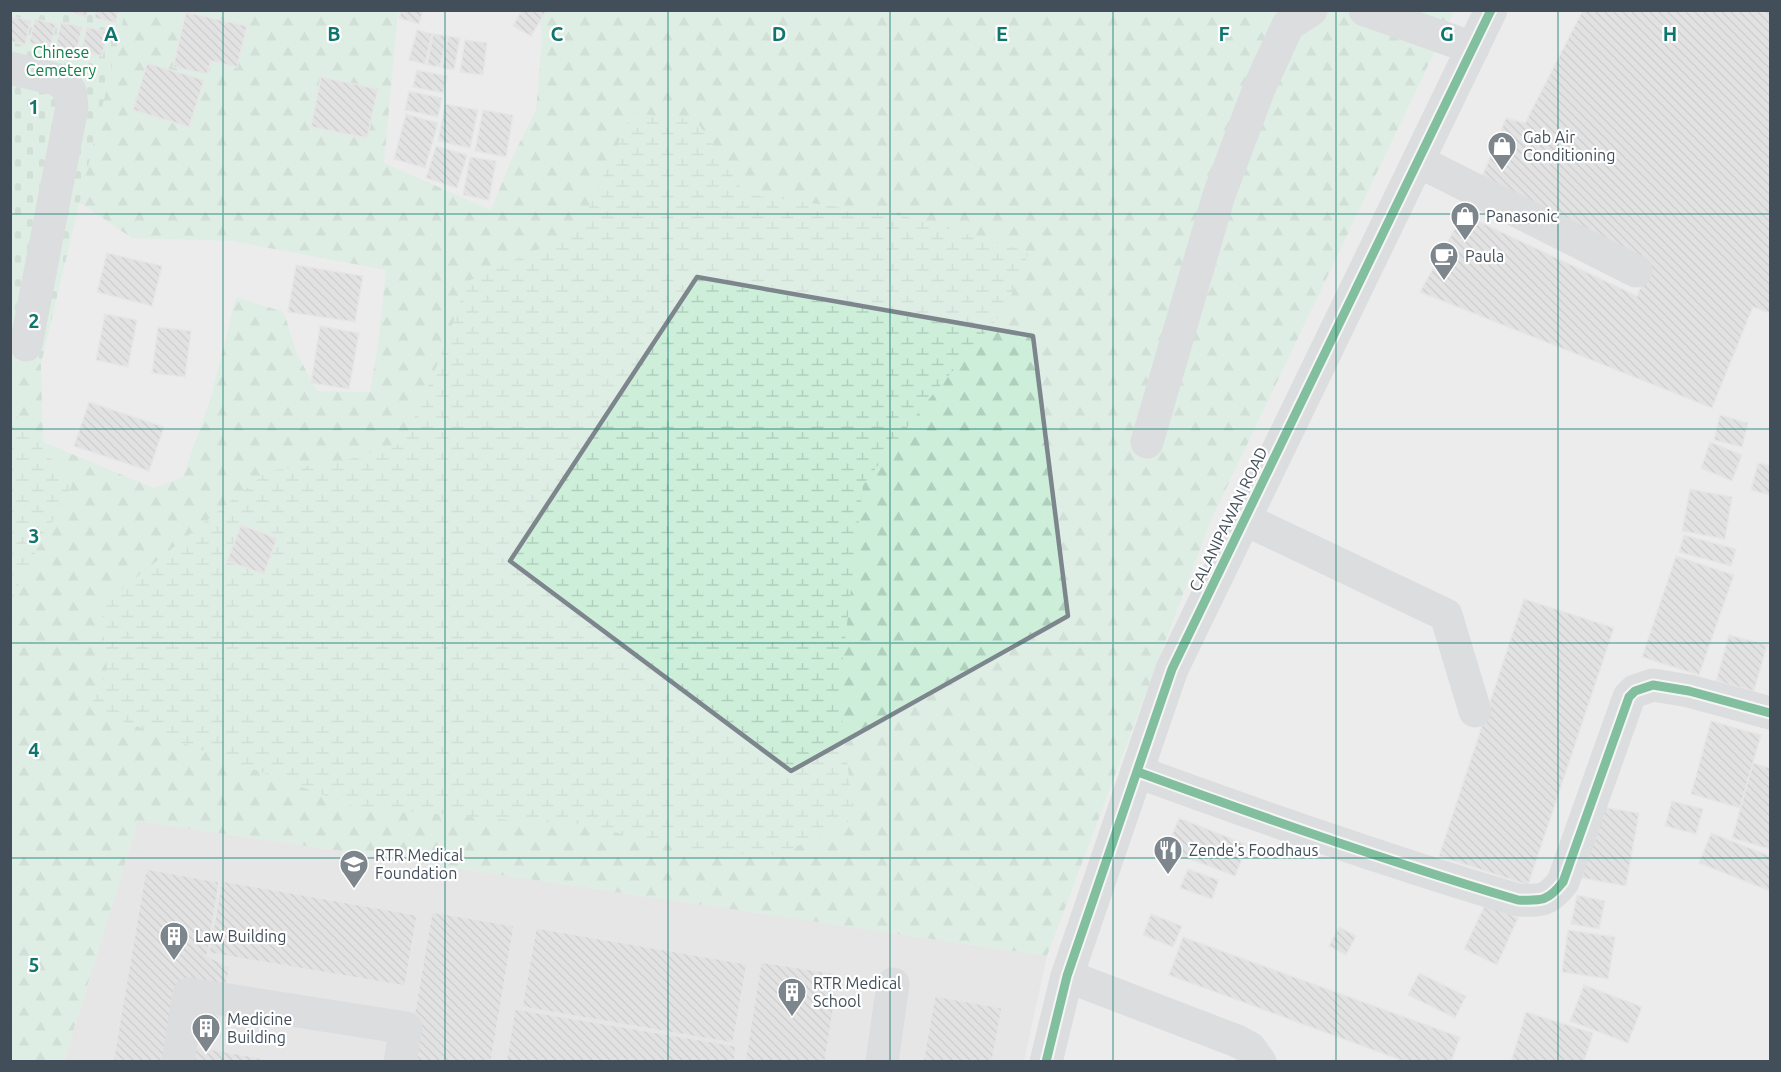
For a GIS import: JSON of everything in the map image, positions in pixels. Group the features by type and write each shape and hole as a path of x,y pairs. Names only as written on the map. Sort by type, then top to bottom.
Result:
{"street":[{"path":"1147,442 1219,195 1260,86 1288,25 1311,10"},
{"path":"1365,10 1473,48"},
{"name":"CALANIPAWAN ROAD","path":"1046,1062 1067,976 1172,669 1491,10"},
{"path":"10,68 59,80 70,91 72,106 26,345"},
{"path":"1418,161 1636,271"},
{"path":"1244,519 1446,615 1475,711"},
{"path":"1138,772 1408,868 1518,900 1535,901 1552,896 1563,882 1629,697 1635,691 1653,684 1689,691 1770,713"},
{"path":"1067,976 1237,1041 1250,1048 1260,1062"},
{"path":"882,1062 893,984"},
{"path":"178,1062 189,994 406,1029 400,1062"}],"highlighted area":[{"path":"697,277 1033,336 1068,616 791,771 510,561"}],"shaded area":[{"name":"RTR Medical Foundation","path":"138,821 1047,956 1024,1061 64,1062"}],"green space":[{"name":"Chinese Cemetery","path":"10,11 125,11 41,364 11,358"},
{"path":"125,11 398,11 384,163 491,210 513,156 536,110 542,39 539,11 1454,11 1211,520 1047,956 138,821 64,1061 11,1061 10,358 41,364 43,442 154,488 183,477 211,397 236,297 284,312 296,352 317,391 370,392 379,337 386,270 232,241 132,238 79,202"},
{"path":"632,113 696,120 745,194 904,216 1029,252 1005,309 929,399 863,485 839,693 854,819 779,855 698,852 580,824 356,807 90,709 107,669 101,606 268,471 344,461 403,443 440,358 468,281 578,231"},
{"path":"11,409 72,485 16,589 11,627"}],"building":[{"path":"65,10 88,10 86,17"},
{"path":"96,10 118,10 116,23 94,18"},
{"path":"401,10 423,10 419,24 399,18"},
{"path":"522,10 547,10 531,36 513,26"},
{"path":"1583,10 1770,10 1770,313 1753,307 1712,408 1420,292 1463,214 1637,296 1648,268 1480,182 1506,118 1525,123"},
{"path":"186,12 247,26 237,67 211,61 207,74 173,67"},
{"path":"11,16 31,21 25,45 10,41"},
{"path":"35,19 56,24 50,48 29,43"},
{"path":"61,22 82,27 77,51 56,46"},
{"path":"87,27 108,32 102,56 81,51"},
{"path":"417,30 432,34 425,64 409,60"},
{"path":"433,34 447,36 440,67 427,65"},
{"path":"448,36 460,38 454,70 442,68"},
{"path":"465,40 487,43 483,75 460,72"},
{"path":"147,63 204,80 189,127 133,110"},
{"path":"417,70 447,76 443,93 413,87"},
{"path":"321,77 378,89 367,138 311,127"},
{"path":"409,91 442,98 438,117 405,110"},
{"path":"445,104 478,110 470,148 438,141"},
{"path":"483,110 513,115 506,157 475,151"},
{"path":"406,114 438,123 425,168 394,159"},
{"path":"436,146 467,155 457,188 426,178"},
{"path":"470,157 496,161 489,200 463,195"},
{"path":"107,253 162,266 152,306 97,292"},
{"path":"296,265 363,276 355,322 288,312"},
{"path":"105,314 137,320 128,367 96,360"},
{"path":"320,326 359,333 349,389 311,383"},
{"path":"158,327 191,331 185,377 152,373"},
{"path":"89,402 164,427 149,471 74,446"},
{"path":"1720,415 1748,423 1742,447 1714,440"},
{"path":"1710,442 1742,455 1732,481 1701,468"},
{"path":"1758,463 1770,466 1770,495 1751,490"},
{"path":"1690,489 1732,497 1725,539 1682,531"},
{"path":"241,525 277,538 264,574 227,561"},
{"path":"1684,535 1736,549 1731,566 1679,552"},
{"path":"1676,556 1734,575 1699,675 1642,657"},
{"path":"1524,599 1614,628 1528,885 1439,856"},
{"path":"1729,635 1767,645 1754,691 1716,681"},
{"path":"1711,721 1761,735 1740,808 1691,794"},
{"path":"1753,763 1770,768 1770,849 1732,838"},
{"path":"1672,801 1703,809 1696,834 1665,826"},
{"path":"1596,806 1639,813 1626,886 1582,878"},
{"path":"1179,818 1248,845 1235,876 1166,850"},
{"path":"1711,833 1770,856 1770,891 1699,863"},
{"name":"Law Building","path":"146,869 219,882 207,956 230,967 214,1040 179,1042 175,1062 113,1062"},
{"path":"1188,869 1219,880 1212,899 1180,888"},
{"name":"Law Building","path":"222,881 417,915 405,986 209,953"},
{"path":"1577,895 1605,901 1599,929 1571,924"},
{"path":"1486,903 1518,918 1497,965 1464,949"},
{"path":"432,912 514,926 491,1062 406,1062"},
{"path":"1151,914 1182,926 1173,947 1143,935"},
{"path":"1339,927 1356,936 1346,955 1329,946"},
{"path":"536,928 747,964 733,1043 522,1007"},
{"path":"1568,930 1615,937 1608,979 1562,972"},
{"path":"1183,937 1460,1037 1451,1062 1406,1062 1169,975"},
{"name":"RTR Medical School","path":"761,962 839,974 825,1062 745,1062"},
{"path":"1419,973 1466,996 1455,1018 1408,995"},
{"path":"1584,985 1642,1007 1628,1043 1570,1021"},
{"path":"935,996 1002,1008 992,1062 923,1062"},
{"path":"515,1009 736,1046 734,1062 506,1062"},
{"path":"1526,1012 1593,1033 1584,1062 1511,1062"},
{"name":"Medicine Building","path":"182,1044 282,1062 179,1062"}],"cycle path":[{"path":"1046,1062 1067,976 1172,669 1491,10"},
{"path":"1138,772 1280,823 1422,870 1518,900 1539,900 1553,893 1563,882 1629,697 1635,691 1653,685 1689,691 1770,713"}],"place":[{"name":"Gab Air Conditioning","path":"1502,172"},
{"name":"Panasonic","path":"1465,242"},
{"name":"Paula","path":"1444,282"},
{"name":"Zende's Foodhaus","path":"1168,876"},
{"name":"RTR Medical Foundation","path":"354,890"},
{"name":"Law Building","path":"174,962"},
{"name":"RTR Medical School","path":"792,1018"},
{"name":"Medicine Building","path":"206,1054"}]}
